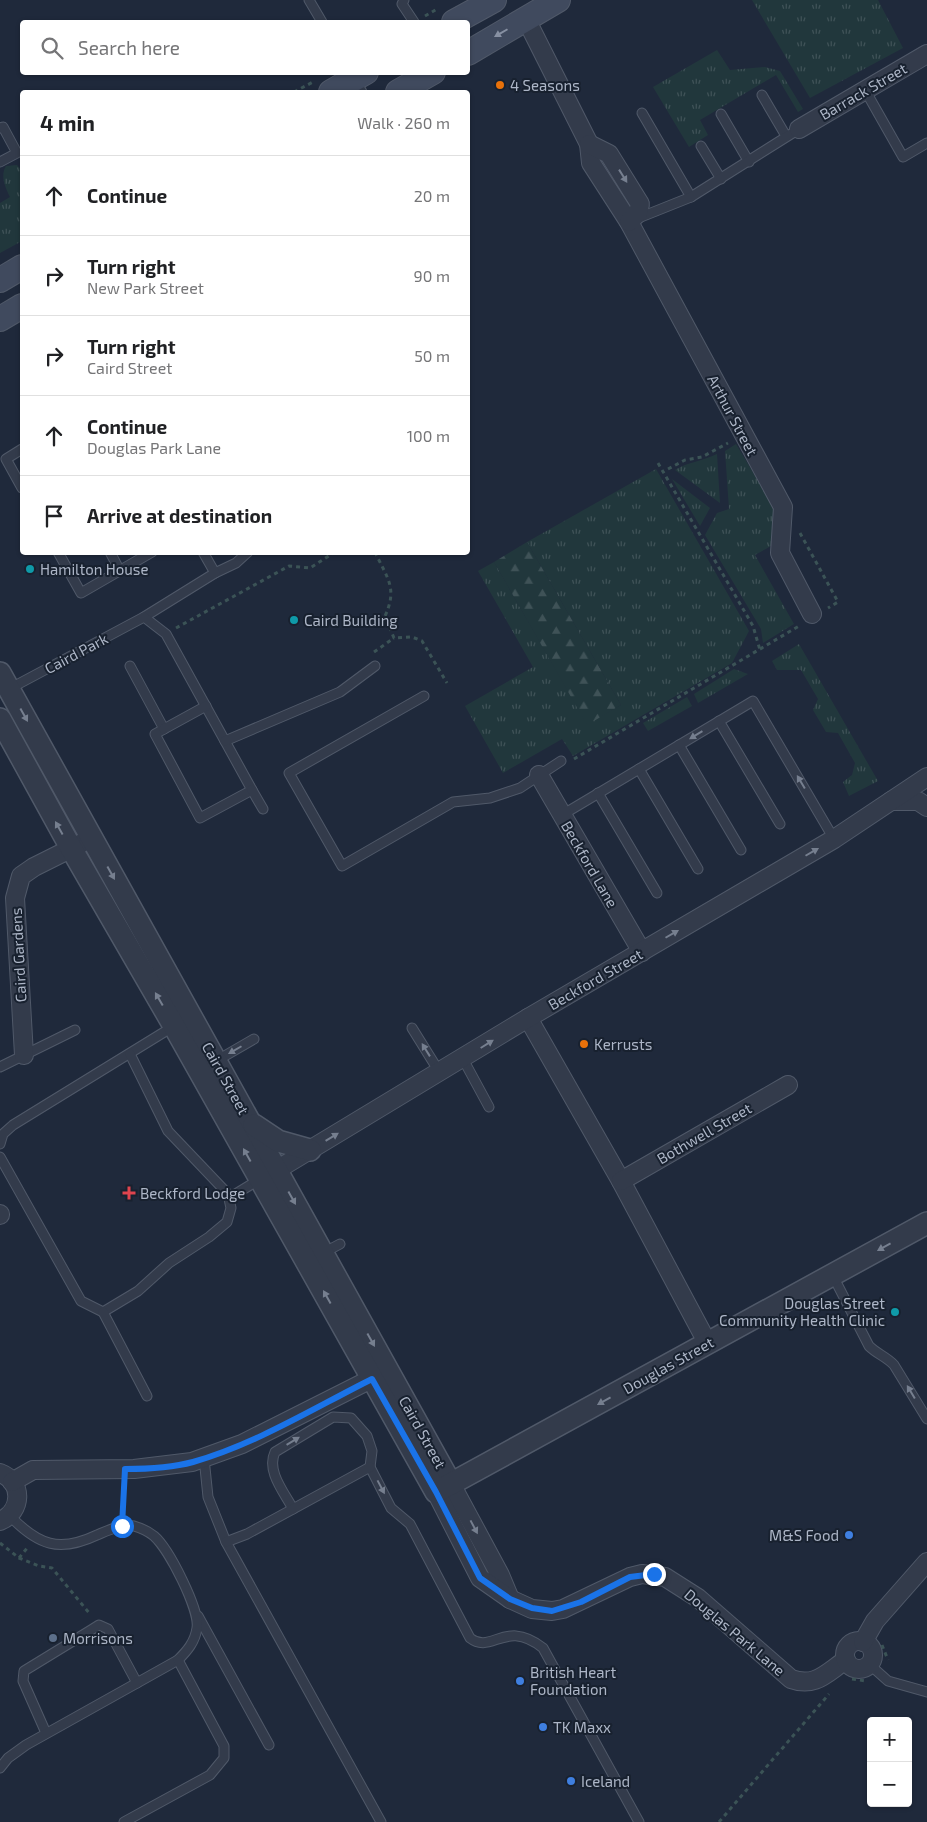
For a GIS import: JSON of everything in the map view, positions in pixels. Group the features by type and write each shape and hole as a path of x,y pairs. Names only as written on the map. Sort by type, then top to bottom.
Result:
{"main road":[{"path":"450,14 494,0"},
{"path":"470,52 558,0"},
{"path":"402,90 428,75"},
{"path":"335,90 358,79"},
{"path":"0,280 20,268"},
{"path":"0,319 20,307"}],"street":[{"path":"526,19 589,144 609,154 640,204 638,213 629,222"},
{"name":"Barrack Street","path":"793,133 927,54"},
{"name":"Arthur Street","path":"629,222 742,435 783,507 780,553 813,616"},
{"name":"Caird Street","path":"5,681 92,838 183,1021 444,1488"},
{"name":"Caird Street","path":"0,719 70,848 183,1021 216,1061 249,1121 268,1174 332,1249 380,1374"},
{"name":"Beckford Lane","path":"539,775 642,952"},
{"name":"Beckford Street","path":"268,1174 440,1073 528,1018 834,839 927,777"},
{"path":"891,801 918,801 927,807"},
{"name":"Caird Gardens","path":"24,1055 7,917 21,876 34,867 92,838"},
{"path":"528,1018 621,1181 708,1344"},
{"name":"Bothwell Street","path":"621,1181 788,1085"},
{"path":"249,1121 278,1141 310,1150"},
{"name":"Douglas Street","path":"444,1488 927,1224"},
{"path":"5,1518 18,1499 6,1478 32,1470 164,1467 204,1458 242,1444 380,1374"},
{"name":"Douglas Park Lane","path":"444,1488 500,1574 510,1599 532,1608 552,1611 563,1609 630,1577 654,1574 675,1581 698,1598 791,1679 802,1682 818,1680 846,1660 845,1652 850,1644 863,1642 875,1621 927,1562"},
{"path":"846,1660 857,1668 869,1664 872,1651 863,1642"}],"lane":[{"path":"310,0 321,20"},
{"path":"404,0 402,4 418,20"},
{"path":"865,90 903,157 927,143"},
{"path":"629,222 691,198 776,146 793,133 762,95"},
{"path":"642,113 691,198"},
{"path":"721,114 749,162"},
{"path":"0,128 3,127 17,154 0,162"},
{"path":"701,146 721,179"},
{"path":"20,451 6,459 20,484"},
{"path":"60,555 81,592 147,555"},
{"path":"112,555 120,570"},
{"path":"205,555 214,573"},
{"name":"Caird Park","path":"5,681 144,617 214,573 236,563 245,555"},
{"path":"144,617 166,634 263,808"},
{"path":"130,666 164,728"},
{"path":"225,741 340,692 375,666"},
{"path":"424,696 289,773 342,866 453,802 490,798 520,788 561,761"},
{"path":"562,815 753,701 834,839"},
{"path":"206,706 155,734 200,818 252,790"},
{"path":"719,721 780,824"},
{"path":"679,745 740,850"},
{"path":"639,769 698,869"},
{"path":"598,793 657,893"},
{"path":"0,1144 3,1134 13,1125 183,1021"},
{"path":"412,1028 440,1073"},
{"path":"0,1067 75,1030"},
{"path":"216,1061 254,1039"},
{"path":"103,1312 138,1291 169,1263 210,1237 227,1222 231,1208 229,1198 210,1174 168,1131 130,1054"},
{"path":"463,1059 489,1106"},
{"path":"0,1157 81,1302 103,1312 146,1396"},
{"path":"229,1198 268,1174"},
{"path":"832,1275 869,1346 894,1365 927,1419"},
{"path":"293,1509 272,1468 272,1459 275,1452 326,1421 343,1416 351,1418 367,1436 372,1451 370,1467 392,1508 410,1524 470,1638 475,1642 484,1644 501,1636 519,1635 532,1640 543,1648 639,1822"},
{"path":"204,1458 208,1497 226,1542 380,1822"},
{"path":"226,1542 248,1534 370,1467"},
{"path":"5,1518 26,1533 45,1543 58,1545 87,1540 122,1526 139,1528 154,1536 181,1580 269,1745"},
{"path":"0,1768 19,1750 178,1660 194,1640 197,1628 197,1613"},
{"path":"46,1734 24,1681 24,1671 99,1626 108,1629 137,1683"},
{"path":"124,1822 210,1775 224,1758 224,1746 178,1660"},
{"path":"869,1664 888,1681 927,1692"}],"path":[{"path":"418,20 450,14"},
{"path":"668,469 686,460 702,457 742,435"},
{"path":"658,463 753,626 760,650"},
{"path":"561,761 576,758 838,602 795,524"},
{"path":"166,634 289,566 310,568 330,555"},
{"path":"376,555 392,588 390,607 385,616 394,638"},
{"path":"375,666 371,654 394,638 412,637 422,641 446,683"},
{"path":"122,1526 125,1469"},
{"path":"0,1543 18,1558 39,1566 52,1568 99,1626"},
{"path":"848,1679 870,1682"},
{"path":"718,1822 835,1687"}],"green space":[{"path":"752,0 878,0 903,48 810,98"},
{"path":"717,50 730,70 765,67 780,71 803,109 798,112 776,75 700,120 708,135 689,147 653,87"},
{"path":"17,165 20,169 20,242 0,253 0,203 10,197 3,177 6,166"},
{"path":"736,444 775,509 773,545 755,555 794,624 763,643 761,629 705,535 717,513 729,509 725,451"},
{"path":"717,454 720,503 675,470"},
{"path":"656,469 749,631 732,663 573,756 562,739 503,773 465,706 533,667 478,571 494,562 587,724 621,705 527,542"},
{"path":"672,479 710,508 700,526"},
{"path":"527,542 621,705 587,725 494,562"},
{"path":"799,644 878,781 849,796 843,782 852,775 855,763 838,733 826,732 813,710 818,699 801,670 777,670 772,661"},
{"path":"734,669 748,674 698,703 694,694"},
{"path":"687,697 692,706 648,731 643,723"}],"place":[{"name":"4 Seasons","path":"500,85"},
{"name":"Hamilton House","path":"30,569"},
{"name":"Caird Building","path":"294,620"},
{"name":"Kerrusts","path":"584,1044"},
{"name":"Beckford Lodge","path":"129,1193"},
{"name":"Douglas Street Community Health Clinic","path":"895,1312"},
{"name":"M&S Food","path":"849,1535"},
{"name":"Morrisons","path":"53,1638"},
{"name":"British Heart Foundation","path":"520,1681"},
{"name":"TK Maxx","path":"543,1727"},
{"name":"Iceland","path":"571,1781"}],"route":[{"path":"122,1526 125,1469 164,1467 192,1462 242,1444 372,1379 436,1492 480,1578 510,1599 532,1608 552,1611 581,1602 630,1577 654,1574"}]}
